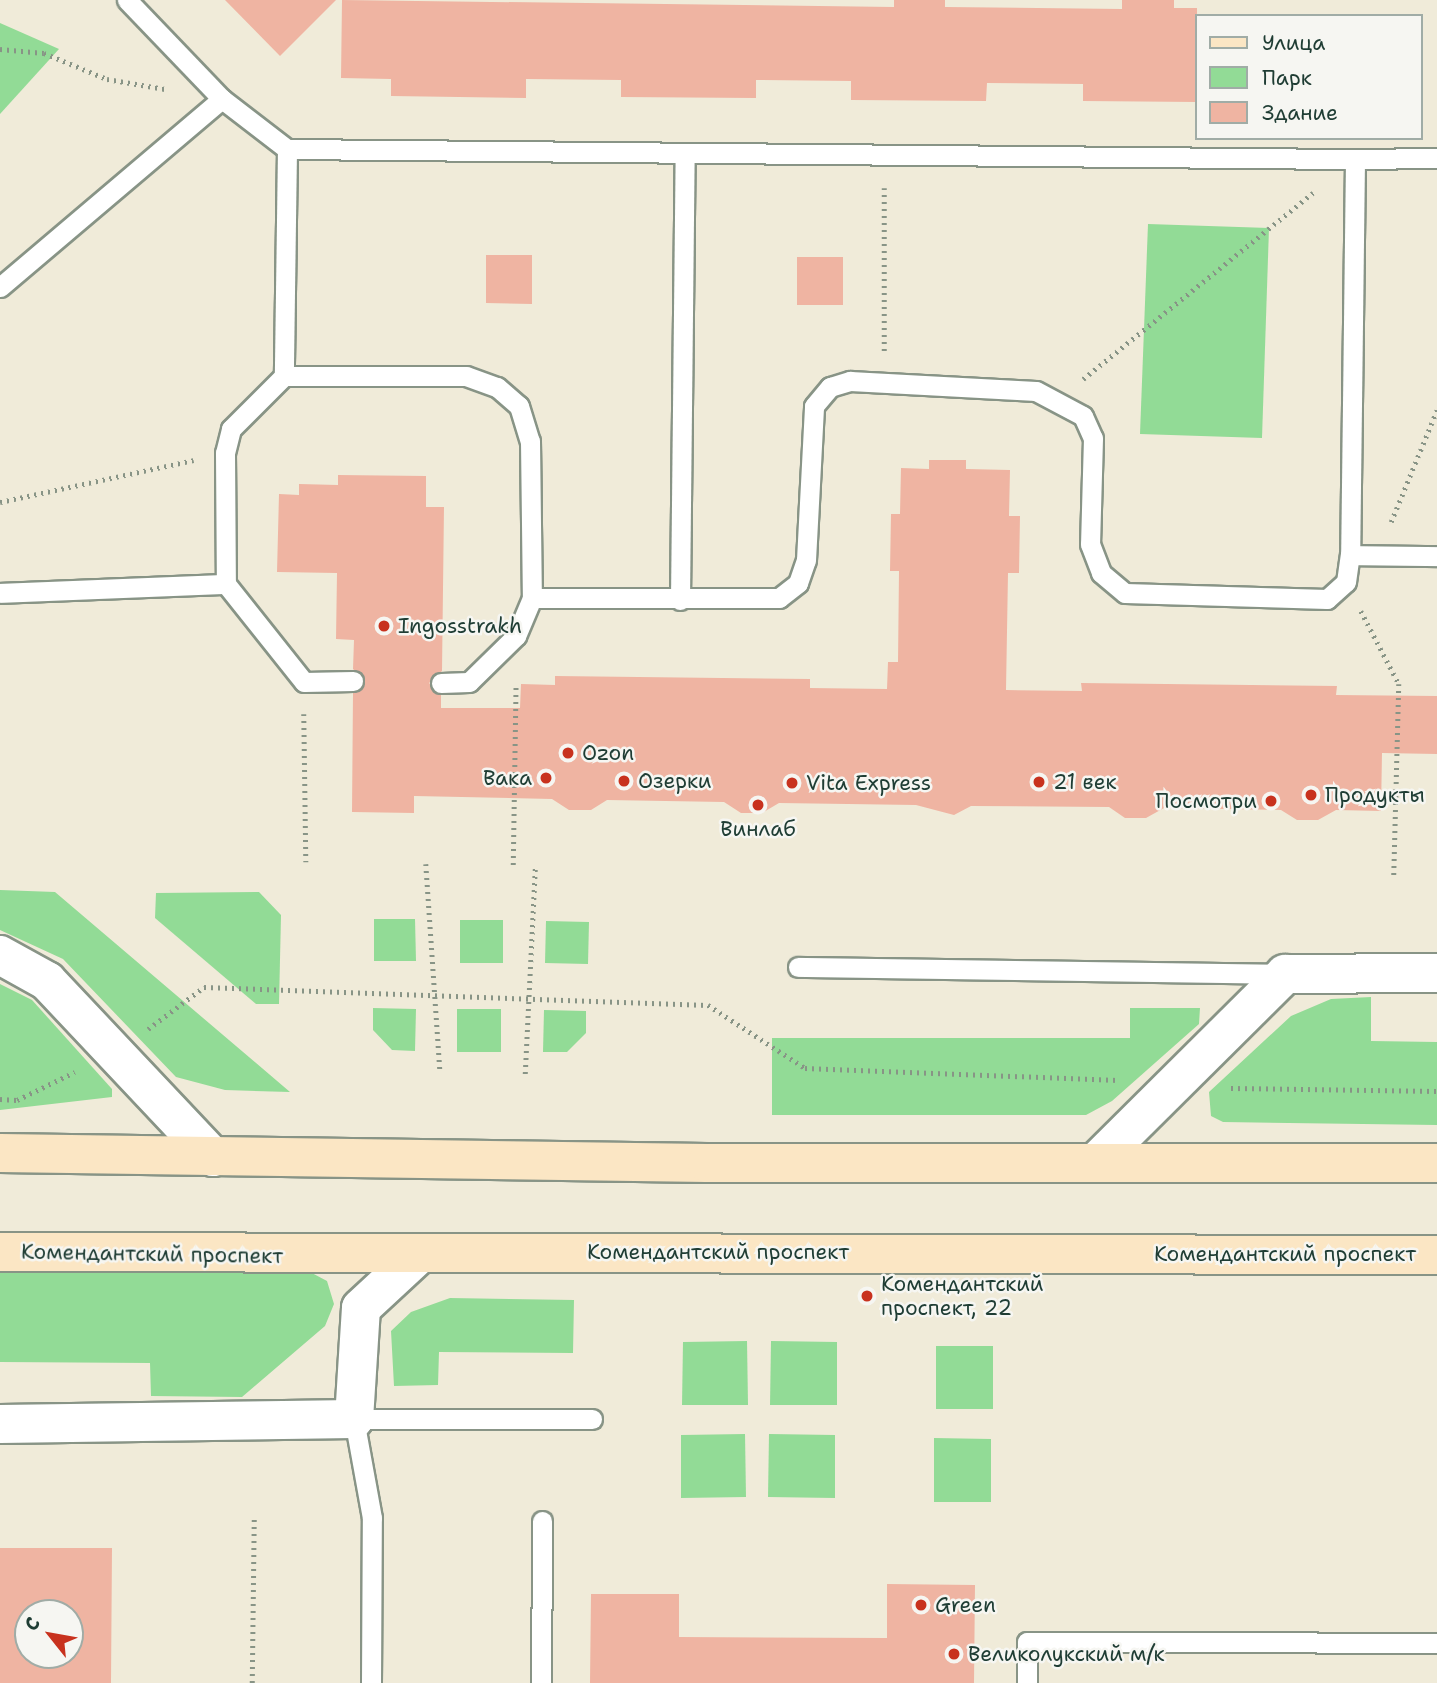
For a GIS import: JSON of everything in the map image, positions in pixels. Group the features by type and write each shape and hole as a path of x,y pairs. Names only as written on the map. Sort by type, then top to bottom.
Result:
{"main road":[{"path":"0,1153 213,1157 1437,1163"},
{"name":"Комендантский проспект","path":"0,1252 416,1257 730,1249 1437,1255"}],"street":[{"path":"0,955 47,981 213,1157"},
{"path":"1098,1160 1285,974 1437,973"},
{"path":"0,1424 354,1419 361,1308 416,1257"}],"lane":[{"path":"127,0 222,99 287,149 884,156 1437,158"},
{"path":"0,287 222,99"},
{"path":"287,149 284,376 231,429 225,453 226,584 304,682 353,681"},
{"path":"680,600 685,154"},
{"path":"532,598 760,601 779,598 798,583 806,560 814,406 830,387 884,383 1036,391 1060,400 1083,416 1093,438 1090,544 1101,573 1125,593 1327,599 1346,582 1350,555 1355,159"},
{"path":"284,376 466,376 497,387 519,406 530,441 532,598 516,636 469,682 442,683"},
{"path":"1350,555 1437,556"},
{"path":"0,593 226,584"},
{"path":"798,967 1285,974"},
{"path":"371,1683 372,1518 354,1419 592,1419"},
{"path":"541,1683 542,1521"},
{"path":"1027,1683 1027,1642 1437,1643"}],"path":[{"path":"0,49 44,53 107,79 222,99"},
{"path":"884,156 884,383"},
{"path":"1060,400 1355,159"},
{"path":"1377,556 1437,410"},
{"path":"0,502 225,453"},
{"path":"1346,582 1399,684 1394,876"},
{"path":"513,865 516,636"},
{"path":"304,682 306,862"},
{"path":"426,864 440,1072"},
{"path":"525,1074 524,997 535,866"},
{"path":"304,987 708,1005 805,1068 1130,1080"},
{"path":"1226,1087 1437,1091"},
{"path":"252,1683 254,1517"}],"green space":[{"path":"0,23 59,49 0,114"},
{"path":"1148,224 1269,228 1262,438 1140,434"},
{"path":"0,890 55,892 290,1092 225,1090 176,1077 63,959 0,930"},
{"path":"259,892 281,915 279,1004 256,1004 155,918 156,893"},
{"path":"374,919 415,919 416,961 374,961"},
{"path":"460,920 503,920 503,963 460,963"},
{"path":"546,921 589,922 588,964 545,963"},
{"path":"0,984 32,1000 112,1089 112,1097 0,1110"},
{"path":"1371,997 1371,1041 1437,1042 1437,1125 1223,1122 1211,1116 1209,1092 1291,1016 1331,999"},
{"path":"373,1008 416,1009 415,1051 392,1050 373,1030"},
{"path":"1130,1008 1200,1008 1199,1024 1112,1101 1086,1115 772,1115 772,1038 1130,1038"},
{"path":"457,1009 501,1009 501,1052 457,1052"},
{"path":"544,1010 586,1011 586,1033 567,1052 543,1052"},
{"path":"0,1270 310,1272 327,1281 334,1304 325,1326 242,1397 151,1396 150,1363 0,1362"},
{"path":"450,1298 574,1300 573,1353 439,1352 438,1385 394,1386 391,1331 411,1312"},
{"path":"747,1341 748,1405 682,1405 683,1342"},
{"path":"771,1341 837,1342 837,1405 770,1405"},
{"path":"936,1346 993,1346 993,1409 936,1409"},
{"path":"745,1434 746,1497 681,1498 681,1435"},
{"path":"769,1434 835,1435 835,1498 768,1497"},
{"path":"934,1438 991,1439 991,1502 934,1502"}],"building":[{"path":"225,0 336,0 280,56"},
{"path":"342,0 894,7 894,0 945,0 945,7 1122,9 1122,0 1174,0 1174,8 1197,8 1196,102 1083,101 1083,84 987,83 986,101 851,100 851,81 756,80 756,98 621,97 621,80 526,79 526,98 391,96 391,79 341,78"},
{"path":"486,255 532,255 532,304 486,303"},
{"path":"797,257 843,257 843,305 797,305"},
{"path":"929,460 966,460 966,469 1010,470 1009,516 1020,516 1019,573 1008,573 1006,690 1082,691 1081,683 1337,686 1336,695 1437,696 1437,754 1382,753 1381,811 1336,810 1318,820 1297,820 1281,810 1164,808 1146,818 1125,818 1109,807 971,806 954,815 916,805 779,803 762,813 741,813 724,802 607,800 591,810 569,810 552,799 414,796 414,813 352,812 353,693 365,680 353,669 354,640 336,639 337,573 277,572 279,494 299,495 299,484 338,485 338,475 426,476 426,507 444,507 442,671 429,683 441,695 441,708 520,708 521,684 555,685 555,676 810,679 810,688 887,689 888,662 898,662 899,571 890,571 891,514 900,514 901,468 929,469"},
{"path":"0,1548 112,1548 111,1683 0,1683"},
{"path":"887,1584 975,1585 974,1683 590,1683 591,1594 679,1594 679,1637 887,1638"}],"place":[{"name":"Ingosstrakh","path":"384,626"},
{"name":"Ozon","path":"568,753"},
{"name":"Вака","path":"546,778"},
{"name":"Озерки","path":"624,781"},
{"name":"21 век","path":"1039,782"},
{"name":"Vita Express","path":"792,783"},
{"name":"Продукты","path":"1311,795"},
{"name":"Посмотри","path":"1271,801"},
{"name":"Винлаб","path":"758,805"},
{"name":"Комендантский проспект, 22","path":"867,1296"},
{"name":"Green","path":"921,1605"},
{"name":"Великолукский м/к","path":"954,1654"}]}
